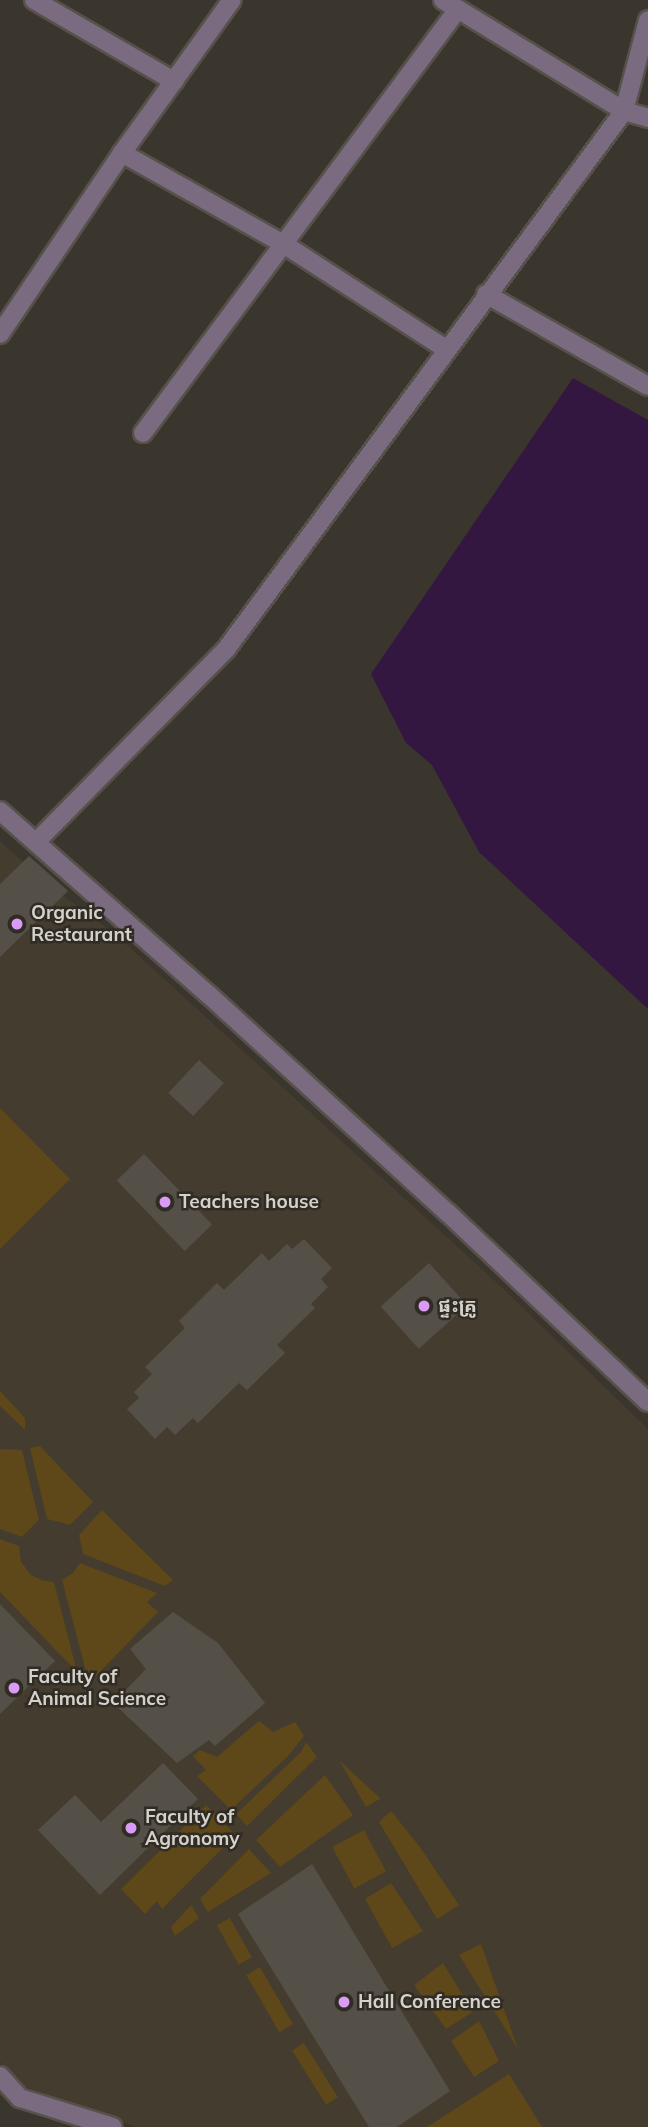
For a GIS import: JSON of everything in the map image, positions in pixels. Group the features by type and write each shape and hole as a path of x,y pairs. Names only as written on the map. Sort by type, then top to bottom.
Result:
{"street":[{"path":"34,0 174,81"},
{"path":"0,334 122,153 232,0"},
{"path":"143,433 282,243 450,4 624,111 648,118"},
{"path":"36,842 227,648 486,294 624,111 648,20"},
{"path":"122,153 282,243 446,349"},
{"path":"486,294 648,386"},
{"path":"0,811 448,1213 648,1402"},
{"path":"0,2076 20,2098 113,2127"}],"shaded area":[{"path":"573,378 648,420 648,1009 479,852 432,765 406,743 371,674"},
{"path":"0,841 44,881 116,935 496,1282 648,1429 648,2127 136,2127 23,2086 0,2062"},
{"path":"0,1108 70,1179 0,1249"},
{"path":"0,1391 25,1418 25,1430 0,1406"},
{"path":"40,1446 93,1502 70,1525 47,1519 30,1448"},
{"path":"0,1449 22,1450 39,1520 22,1537 0,1529"},
{"path":"102,1510 173,1580 165,1586 83,1554 79,1535"},
{"path":"0,1539 19,1546 21,1562 31,1575 54,1582 77,1672 0,1592"},
{"path":"80,1563 157,1593 147,1602 158,1612 89,1683 62,1580 73,1573"},
{"path":"259,1721 273,1732 295,1722 304,1736 289,1755 231,1810 197,1776 206,1770 193,1756 200,1750 217,1757"},
{"path":"306,1742 317,1757 247,1826 236,1814 301,1752"},
{"path":"339,1760 380,1798 380,1799 366,1807"},
{"path":"325,1775 353,1815 280,1867 256,1840"},
{"path":"206,1805 236,1835 162,1909 157,1901 145,1914 121,1889"},
{"path":"391,1811 420,1847 459,1905 437,1919 379,1822"},
{"path":"364,1830 386,1871 354,1888 332,1847"},
{"path":"249,1849 271,1873 208,1912 200,1899"},
{"path":"391,1883 423,1931 392,1948 365,1899"},
{"path":"191,1905 199,1918 175,1936 171,1927"},
{"path":"230,1918 252,1957 239,1965 217,1925"},
{"path":"481,1944 518,2049 459,1955"},
{"path":"443,1963 473,2012 446,2029 414,1985"},
{"path":"260,1967 293,2024 279,2032 246,1975"},
{"path":"479,2021 499,2061 474,2077 451,2041"},
{"path":"304,2043 338,2097 326,2105 292,2050"},
{"path":"509,2074 542,2127 427,2127"}],"building":[{"name":"Organic Restaurant","path":"29,856 68,891 0,957 0,884"},
{"path":"199,1060 224,1083 193,1116 168,1093"},
{"name":"Teachers house","path":"144,1154 212,1224 185,1251 117,1180"},
{"path":"304,1239 332,1268 321,1279 328,1287 311,1304 315,1308 277,1345 285,1353 247,1390 239,1383 198,1423 193,1418 175,1435 167,1427 155,1439 127,1409 139,1398 134,1392 152,1374 145,1367 185,1328 179,1321 217,1283 224,1290 262,1253 269,1261 287,1244 292,1249"},
{"name":"ផ្ទះគ្រូ","path":"429,1263 467,1305 419,1349 381,1306"},
{"name":"Faculty of Animal Science","path":"0,1604 55,1661 0,1714"},
{"path":"173,1612 218,1643 265,1703 215,1746 209,1740 177,1763 113,1703 146,1669 130,1649"},
{"name":"Faculty of Agronomy","path":"163,1763 198,1799 100,1895 38,1830 75,1795 101,1822"},
{"name":"Hall Conference","path":"312,1864 450,2091 397,2127 369,2127 238,1914"}],"place":[{"name":"Organic Restaurant","path":"17,924"},
{"name":"Teachers house","path":"165,1202"},
{"name":"ផ្ទះគ្រូ","path":"424,1306"},
{"name":"Faculty of Animal Science","path":"14,1688"},
{"name":"Faculty of Agronomy","path":"131,1828"},
{"name":"Hall Conference","path":"344,2002"}]}
